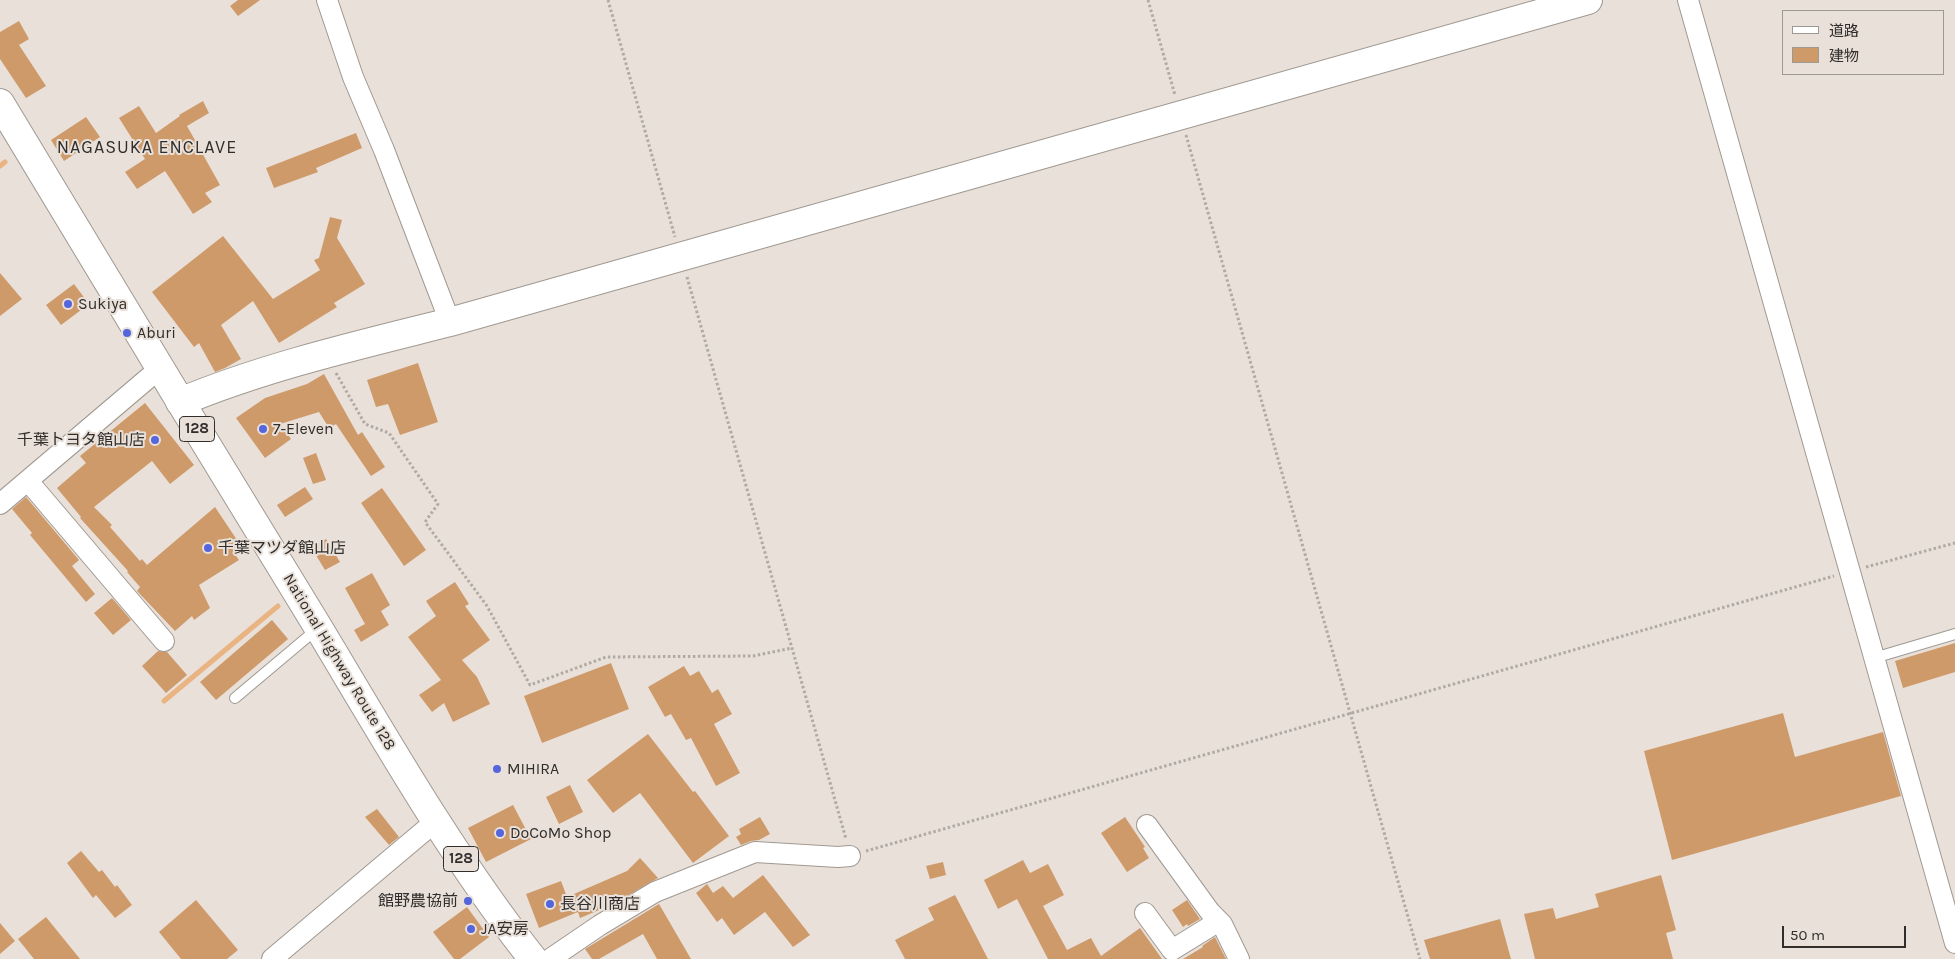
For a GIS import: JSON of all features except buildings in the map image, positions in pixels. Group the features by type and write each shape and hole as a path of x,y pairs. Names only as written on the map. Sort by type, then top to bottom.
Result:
{"main road":[{"path":"180,402 223,384 325,354 450,322 1588,0"},
{"name":"National Highway Route 128","path":"0,103 159,369 436,821 490,904 533,959"}],"street":[{"path":"327,0 353,77 384,150 450,322"},
{"path":"1688,0 1955,943"},
{"path":"0,504 159,369"},
{"path":"28,481 164,641"},
{"path":"272,959 436,821"},
{"path":"1146,825 1210,912 1222,924 1238,959"},
{"path":"550,959 600,925 655,892 755,852 838,857 850,856"},
{"path":"1145,913 1172,950 1219,921"}],"lane":[{"path":"235,698 318,628"},
{"path":"1874,658 1955,634"}],"path":[{"path":"608,0 850,856 1955,543"},
{"path":"1148,0 1420,959"},
{"path":"325,354 365,424 389,433 438,504 425,522 486,606 530,685 606,657 753,656 792,648"}],"waterway":[{"path":"0,166 5,162"},
{"path":"164,701 278,606"}],"place":[{"name":"Sukiya","path":"68,304"},
{"name":"Aburi","path":"127,333"},
{"name":"7-Eleven","path":"263,429"},
{"name":"千葉トヨタ館山店","path":"155,440"},
{"name":"千葉マツダ館山店","path":"208,548"},
{"name":"MIHIRA","path":"497,769"},
{"name":"DoCoMo Shop","path":"500,833"},
{"name":"館野農協前","path":"468,901"},
{"name":"長谷川商店","path":"550,904"},
{"name":"JA安房","path":"471,929"}],"district":[{"name":"NAGASUKA ENCLAVE","path":"147,148"}]}
